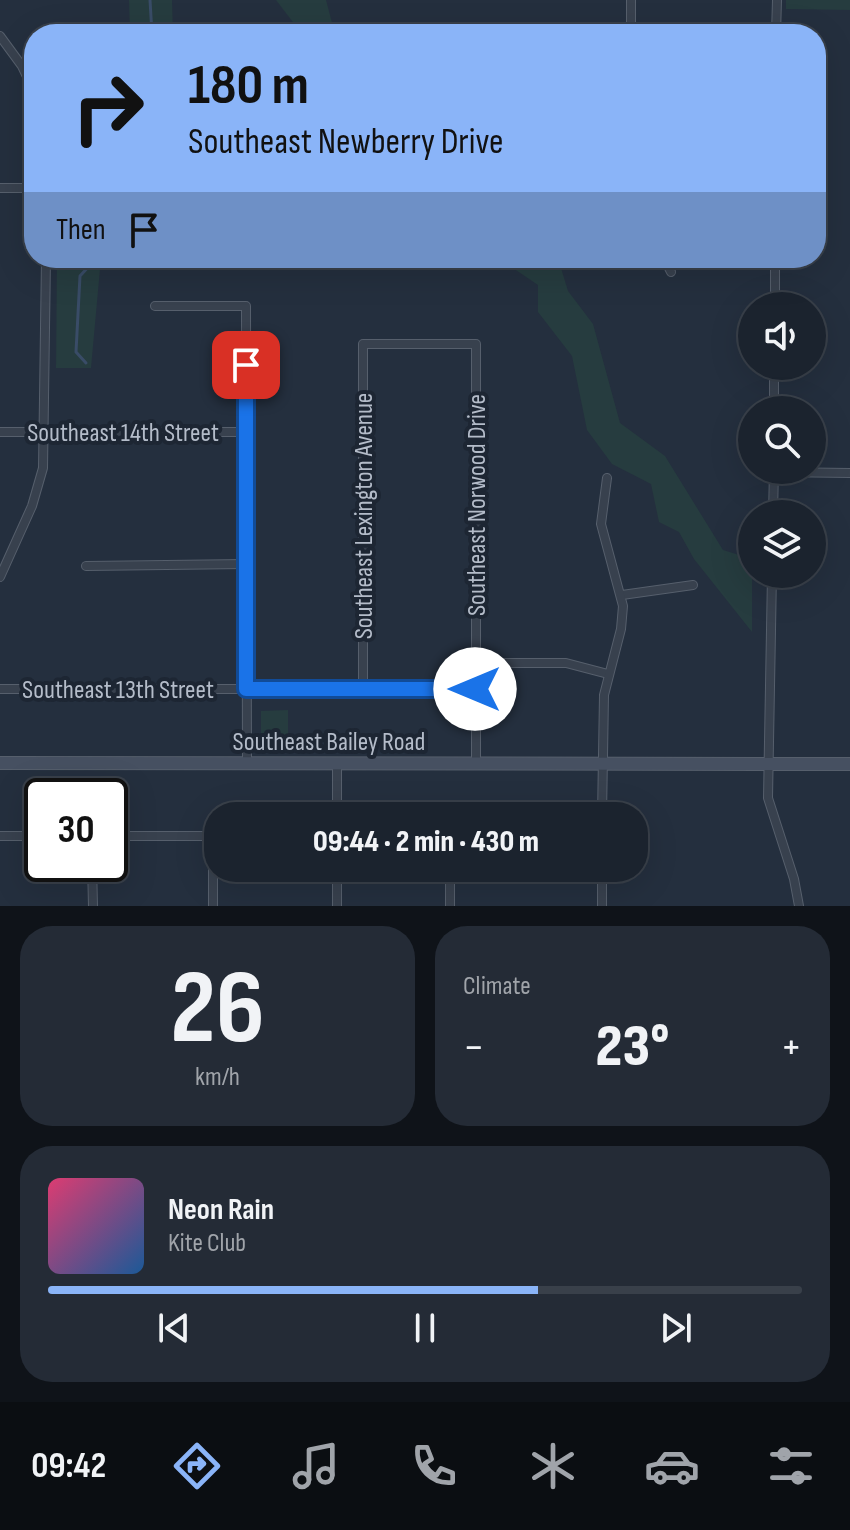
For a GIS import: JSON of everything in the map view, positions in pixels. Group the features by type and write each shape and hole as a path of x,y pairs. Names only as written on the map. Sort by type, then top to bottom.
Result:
{"main road":[{"name":"Southeast Bailey Road","path":"0,763 850,764"}],"street":[{"path":"631,0 631,24"},
{"path":"776,24 777,0"},
{"path":"0,36 24,70"},
{"path":"0,188 24,188"},
{"path":"0,577 38,487 45,432 46,268"},
{"path":"669,268 671,272"},
{"path":"775,268 775,292"},
{"path":"155,306 246,306 247,764"},
{"name":"Southeast Lexington Avenue","path":"363,689 363,344 476,344"},
{"name":"Southeast Norwood Drive","path":"476,344 476,763"},
{"name":"Southeast 14th Street","path":"0,432 246,432"},
{"path":"826,472 850,473"},
{"path":"602,802 603,704 621,629 622,595 601,524 607,478"},
{"path":"86,566 246,564"},
{"path":"622,595 693,585"},
{"path":"772,588 768,763 771,814 794,879 799,906"},
{"path":"475,663 566,663 608,674"},
{"name":"Southeast 13th Street","path":"0,689 475,689"},
{"path":"337,763 337,802"},
{"path":"0,836 24,836"},
{"path":"128,836 204,836"},
{"path":"92,882 93,906"},
{"path":"213,906 214,882"},
{"path":"337,882 337,906"},
{"path":"450,882 450,906"},
{"path":"602,882 602,906"}],"green space":[{"path":"129,0 172,0 173,24 130,24"},
{"path":"276,0 326,0 332,24 294,24"},
{"path":"786,0 850,0 850,10 786,9"},
{"path":"57,268 100,268 91,368 56,368"},
{"path":"513,268 561,268 568,291 593,324 620,423 665,456 723,550 738,555 738,588 752,588 752,632 694,559 679,532 659,522 651,484 612,464 587,430 572,356 538,312 538,285"},
{"path":"288,710 288,740 261,741 261,711"}],"waterway":[{"path":"150,0 151,24"},
{"path":"86,363 76,352 80,276 87,268"}],"route":[{"path":"246,365 246,689 475,689"}]}
